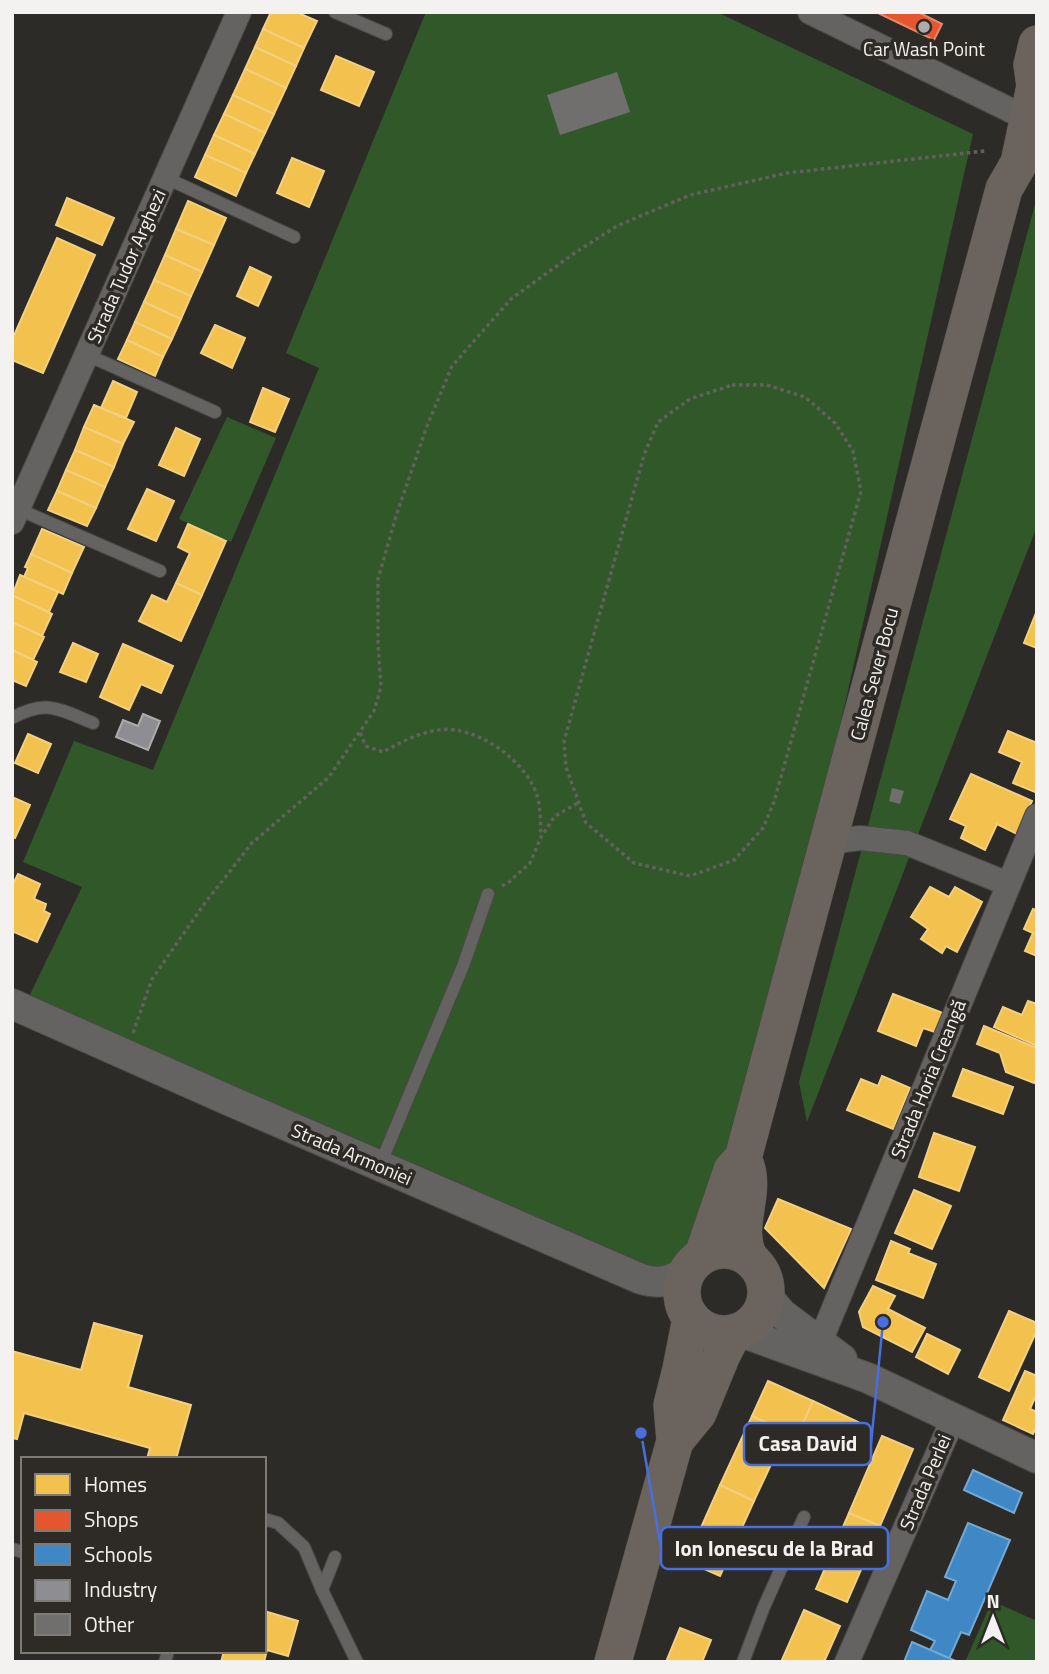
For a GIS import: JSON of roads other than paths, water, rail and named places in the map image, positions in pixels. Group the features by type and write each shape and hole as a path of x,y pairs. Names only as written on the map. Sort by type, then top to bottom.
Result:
{"main road":[{"name":"Calea Sever Bocu","path":"697,1260 732,1170 743,1158 1004,188 1003,157 1020,115 1018,85 1035,55"},
{"name":"Calea Sever Bocu","path":"743,1158 749,1176 743,1223 744,1246 758,1273"},
{"path":"714,1251 741,1253 758,1273 765,1302 759,1316 751,1325 735,1333 712,1332 691,1318 682,1294 684,1279 697,1260 714,1251"},
{"path":"612,1662 675,1441 672,1405 691,1318"},
{"path":"675,1441 698,1413 720,1357 735,1333"}],"street":[{"name":"Strada Tudor Arghezi","path":"15,516 239,12"},
{"path":"810,12 1020,115"},
{"name":"Strada Horia Creangă","path":"820,1342 1037,816"},
{"path":"829,842 860,838 907,843 1008,884"},
{"name":"Strada Armoniei","path":"12,1004 641,1279 667,1281 679,1276 697,1260"},
{"path":"758,1273 771,1301 779,1311 868,1378"},
{"path":"735,1333 752,1336 868,1378 1037,1458"},
{"name":"Strada Perlei","path":"848,1662 953,1419"}],"lane":[{"path":"335,12 386,34"},
{"name":"Strada Tudor Arghezi","path":"166,178 294,237"},
{"name":"Strada Tudor Arghezi","path":"87,355 215,412"},
{"name":"Strada Tudor Arghezi","path":"15,516 160,571"},
{"path":"12,718 32,709 49,707 93,723"},
{"path":"380,1165 463,966 488,894"},
{"path":"743,1662 804,1517"},
{"path":"266,1520 278,1523 304,1547 357,1662"},
{"path":"322,1590 335,1557"}],"place":[{"name":"Car Wash Point","path":"924,27"},
{"name":"Casa David","path":"883,1322"},
{"name":"Ion Ionescu de la Brad","path":"641,1433"}]}
